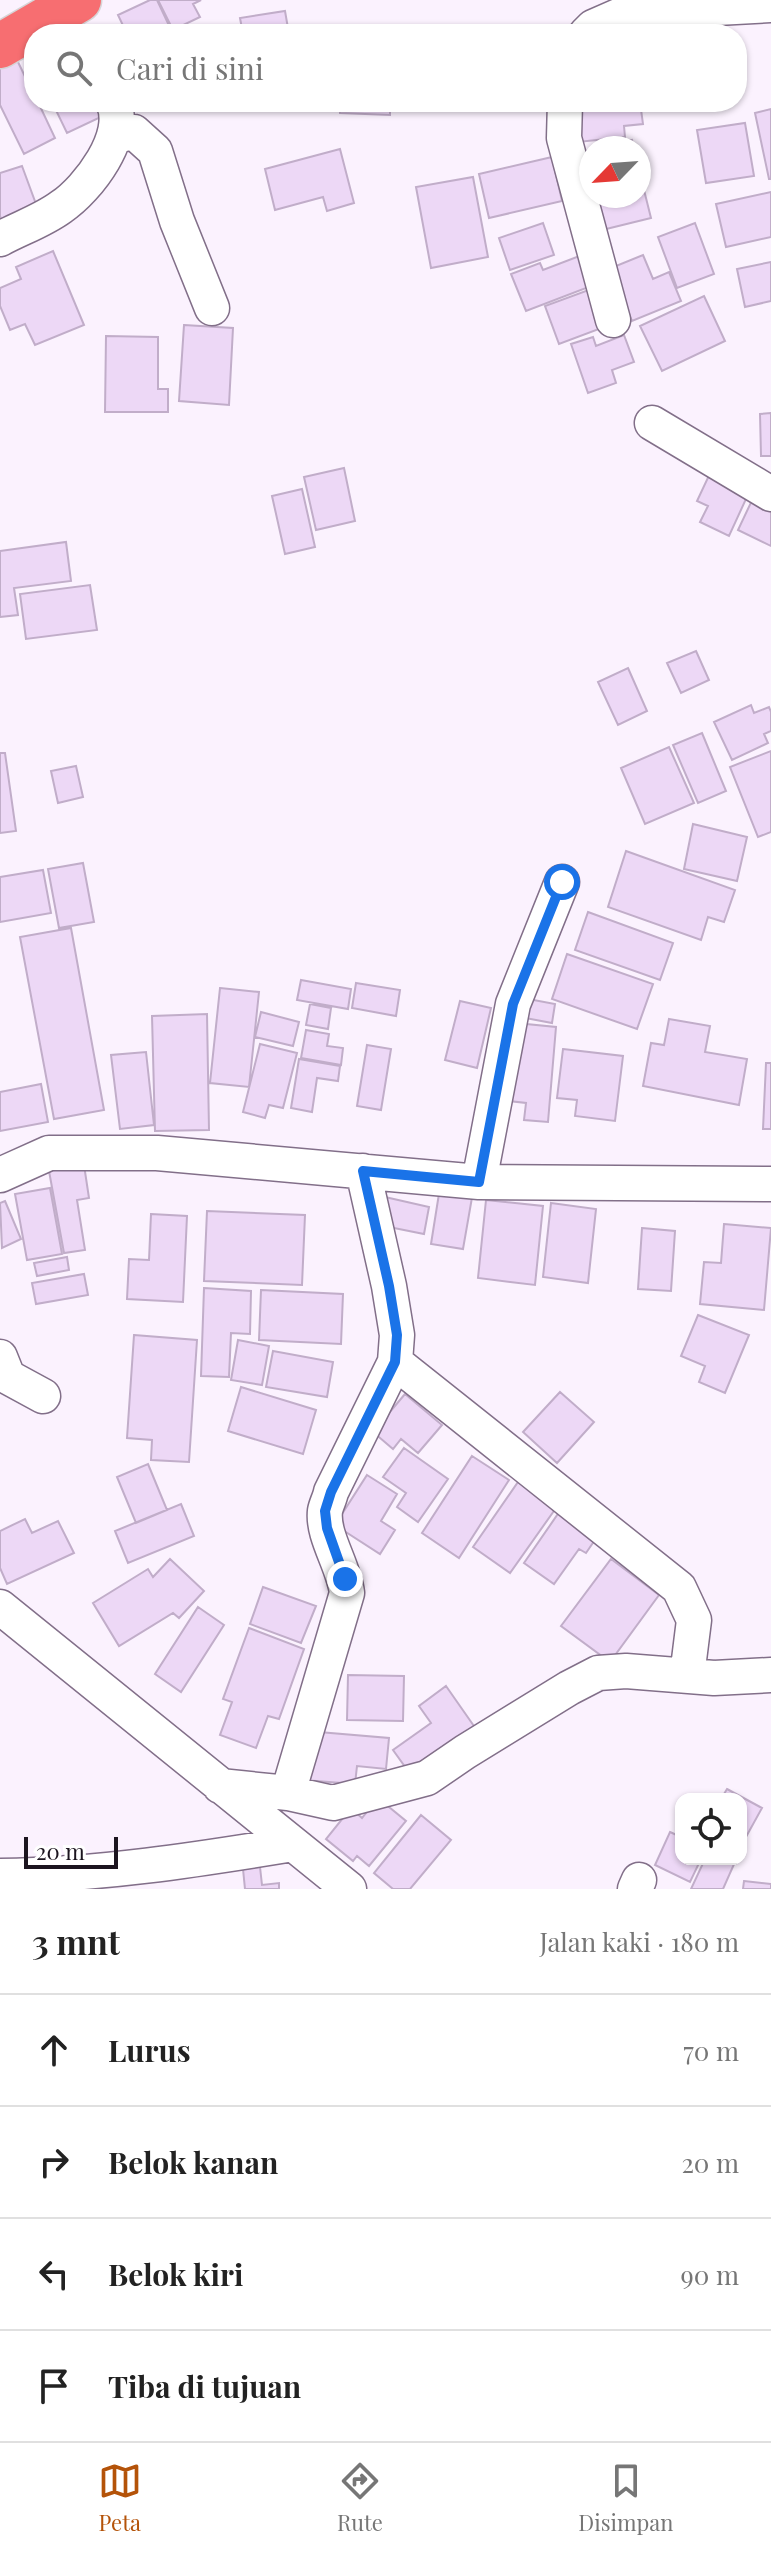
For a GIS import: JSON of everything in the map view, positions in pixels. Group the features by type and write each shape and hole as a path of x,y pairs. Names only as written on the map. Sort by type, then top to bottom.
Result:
{"highway":[{"path":"52,24 75,14"},
{"path":"0,46 24,36"}],"street":[{"path":"597,24 624,6 771,5"},
{"path":"0,239 64,206 96,171 116,136 117,112"},
{"path":"565,112 564,138 613,320"},
{"path":"116,136 134,132 155,151 177,221 212,308"},
{"path":"652,423 771,494"},
{"path":"479,1182 513,1004 562,882"},
{"path":"0,1175 49,1153 157,1153 479,1182 771,1184"},
{"path":"288,1793 347,1593 327,1528 325,1511 331,1492 395,1362 397,1335 389,1286 363,1171"},
{"path":"0,1357 8,1377 43,1396"},
{"path":"395,1362 679,1588 694,1620 687,1676"},
{"path":"0,1607 347,1888"},
{"path":"220,1786 288,1793 333,1803 427,1778 598,1673 626,1671 714,1678 771,1675"},
{"path":"0,1876 55,1882 293,1844"}],"building":[{"path":"150,0 157,0 168,24 122,24 118,15"},
{"path":"158,0 201,0 193,4 200,17 185,24 170,24"},
{"path":"285,11 287,24 241,24 240,18"},
{"path":"17,60 24,74 24,112 43,112 55,138 24,154 0,105 0,68"},
{"path":"771,109 771,179 769,179 755,113"},
{"path":"57,112 104,112 105,115 67,133"},
{"path":"390,112 390,115 340,113"},
{"path":"574,112 641,112 643,124 624,126 625,136 579,136 579,142"},
{"path":"745,123 754,176 706,183 697,130"},
{"path":"340,149 354,203 327,211 323,197 275,210 265,169"},
{"path":"552,157 562,201 489,218 479,174"},
{"path":"22,166 40,215 4,227 0,216 0,173"},
{"path":"473,177 488,257 431,268 416,187"},
{"path":"771,192 771,237 726,247 716,204"},
{"path":"592,208 648,208 651,218 598,231"},
{"path":"543,223 554,255 510,270 499,238"},
{"path":"695,223 714,274 677,288 658,237"},
{"path":"53,251 84,325 35,345 25,324 10,330 0,306 0,288 21,279 16,267"},
{"path":"582,255 594,285 526,311 511,274 540,263 543,270"},
{"path":"643,255 653,279 669,272 681,301 632,321 611,268"},
{"path":"771,262 771,301 745,307 737,269"},
{"path":"594,288 603,312 594,316 599,329 559,344 545,306"},
{"path":"704,296 725,341 662,371 640,326"},
{"path":"184,325 233,328 229,405 179,401"},
{"path":"624,335 634,362 612,370 616,383 588,393 571,344 593,337 596,346"},
{"path":"106,336 158,337 158,389 168,389 168,412 105,412"},
{"path":"771,413 771,456 761,456 760,414"},
{"path":"344,468 355,521 316,530 304,477"},
{"path":"712,469 751,488 729,536 700,522 708,506 697,501"},
{"path":"302,489 315,547 285,554 272,496"},
{"path":"755,494 771,502 771,546 738,530"},
{"path":"66,542 71,581 14,588 18,615 0,617 0,551"},
{"path":"90,585 97,630 26,639 20,594"},
{"path":"696,651 709,680 681,693 667,663"},
{"path":"628,668 647,711 618,725 598,682"},
{"path":"751,705 754,713 769,707 771,731 764,734 768,743 732,760 714,722"},
{"path":"702,733 726,791 698,803 673,745"},
{"path":"669,747 694,803 645,824 621,768"},
{"path":"771,751 771,832 758,837 730,767"},
{"path":"0,753 5,753 16,831 0,833"},
{"path":"76,766 83,797 58,803 51,771"},
{"path":"693,824 747,837 737,881 684,869"},
{"path":"626,851 735,890 724,922 708,917 701,940 608,907"},
{"path":"83,863 94,922 59,928 48,869"},
{"path":"43,870 51,913 0,922 0,877"},
{"path":"588,912 673,943 660,980 575,950"},
{"path":"71,928 104,1110 54,1119 20,937"},
{"path":"567,954 653,984 637,1029 552,999"},
{"path":"301,980 351,989 348,1009 297,1000"},
{"path":"356,983 400,990 396,1016 352,1008"},
{"path":"220,988 259,992 249,1087 210,1083"},
{"path":"523,998 555,1004 552,1023 520,1017"},
{"path":"460,1001 491,1008 477,1068 445,1060"},
{"path":"310,1004 331,1008 328,1029 306,1025"},
{"path":"261,1012 299,1022 293,1046 255,1037"},
{"path":"207,1014 209,1130 155,1131 152,1016"},
{"path":"669,1019 710,1026 705,1052 747,1059 739,1105 643,1086 651,1043 664,1045"},
{"path":"516,1023 556,1027 548,1122 524,1120 526,1103 509,1101"},
{"path":"306,1030 329,1034 327,1046 343,1048 341,1065 301,1058"},
{"path":"260,1044 297,1053 283,1108 269,1105 265,1118 243,1112"},
{"path":"367,1045 391,1049 381,1110 357,1106"},
{"path":"563,1049 623,1056 615,1121 575,1116 577,1100 557,1098"},
{"path":"146,1052 154,1125 120,1129 111,1055"},
{"path":"299,1059 340,1066 338,1081 317,1078 312,1112 291,1108"},
{"path":"766,1063 771,1063 771,1129 763,1129"},
{"path":"41,1084 48,1122 0,1131 0,1092"},
{"path":"84,1165 89,1198 77,1200 85,1250 64,1253 49,1171"},
{"path":"441,1181 474,1186 463,1249 431,1244"},
{"path":"50,1188 62,1254 27,1260 15,1194"},
{"path":"385,1197 429,1207 424,1234 379,1225"},
{"path":"486,1200 543,1206 535,1285 478,1278"},
{"path":"5,1201 21,1239 2,1248 0,1203"},
{"path":"551,1203 596,1209 588,1283 543,1277"},
{"path":"207,1211 305,1215 302,1285 204,1281"},
{"path":"151,1214 187,1216 183,1302 127,1299 129,1259 149,1260"},
{"path":"724,1224 771,1228 764,1310 700,1304 704,1262 721,1263"},
{"path":"642,1228 675,1231 671,1291 638,1289"},
{"path":"67,1257 69,1270 37,1276 34,1263"},
{"path":"84,1274 88,1295 36,1304 32,1283"},
{"path":"204,1288 251,1291 250,1334 231,1333 229,1377 201,1376"},
{"path":"261,1290 343,1294 341,1344 259,1340"},
{"path":"698,1315 749,1335 725,1393 699,1382 705,1366 681,1356"},
{"path":"134,1335 197,1340 189,1462 151,1460 152,1440 127,1438"},
{"path":"238,1340 269,1346 262,1385 231,1380"},
{"path":"273,1351 333,1362 327,1397 266,1387"},
{"path":"241,1387 316,1410 303,1454 228,1431"},
{"path":"560,1392 594,1422 557,1463 523,1432"},
{"path":"405,1394 442,1425 418,1453 401,1439 393,1449 373,1432"},
{"path":"404,1448 448,1479 418,1522 397,1507 406,1493 383,1477"},
{"path":"472,1456 509,1480 459,1558 422,1533"},
{"path":"148,1464 167,1510 136,1523 117,1477"},
{"path":"367,1475 397,1494 381,1521 395,1530 380,1554 335,1525"},
{"path":"518,1482 556,1508 510,1573 473,1547"},
{"path":"181,1504 194,1536 128,1563 115,1531"},
{"path":"562,1508 599,1534 586,1553 579,1549 554,1584 524,1563"},
{"path":"25,1519 32,1533 58,1521 74,1553 7,1584 0,1568 0,1531"},
{"path":"170,1559 204,1591 179,1618 173,1613 119,1646 93,1603 148,1569 153,1577"},
{"path":"611,1559 659,1595 610,1662 561,1626"},
{"path":"263,1587 316,1606 301,1643 250,1624"},
{"path":"198,1607 224,1625 181,1692 155,1674"},
{"path":"249,1628 304,1649 279,1719 268,1716 256,1748 220,1735 232,1702 223,1699"},
{"path":"348,1675 404,1676 403,1721 347,1720"},
{"path":"446,1686 476,1729 411,1775 393,1750 431,1723 419,1706"},
{"path":"307,1731 389,1738 386,1769 357,1766 355,1784 303,1780"},
{"path":"378,1798 406,1821 369,1866 357,1856 353,1861 326,1839 351,1808 362,1818"},
{"path":"747,1800 762,1808 747,1835"},
{"path":"421,1815 451,1840 410,1889 393,1889 374,1873"},
{"path":"670,1832 675,1834 675,1865 698,1865 690,1882 655,1865"},
{"path":"702,1865 734,1865 723,1889 691,1889"},
{"path":"260,1867 262,1885 279,1883 279,1889 245,1889 243,1869"},
{"path":"744,1881 771,1884 771,1889 743,1889"}],"route":[{"path":"345,1579 327,1528 325,1511 331,1492 395,1362 397,1335 363,1171 479,1182 513,1004 562,882"}]}
